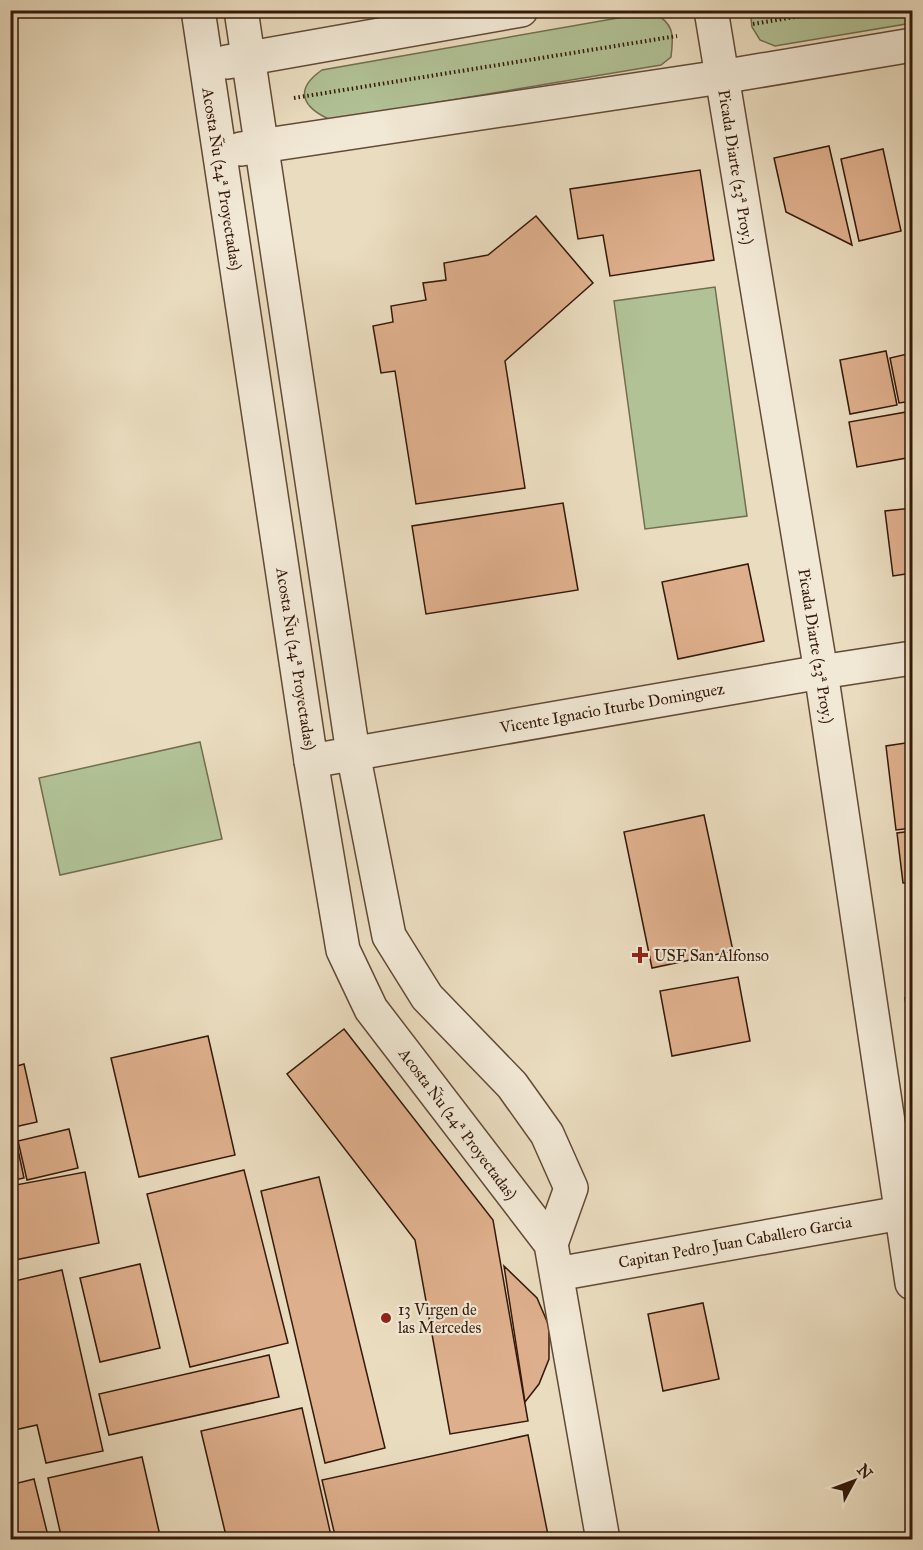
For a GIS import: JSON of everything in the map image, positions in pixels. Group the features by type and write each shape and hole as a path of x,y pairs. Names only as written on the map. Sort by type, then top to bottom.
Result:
{"street":[{"name":"Acosta Ñu (24ª Proyectadas)","path":"198,10 311,761 343,950 371,1009 554,1259"},
{"name":"Acosta Ñu (24ª Proyectadas)","path":"241,10 352,753 389,936 427,997 512,1085 547,1134 571,1188 554,1259 603,1539"},
{"path":"206,66 521,10"},
{"name":"Picada Diarte (23ª Proy.)","path":"713,20 907,1212 912,1283"},
{"path":"218,151 262,147 912,45"},
{"name":"Vicente Ignacio Iturbe Dominguez","path":"311,761 912,658"},
{"name":"Capitan Pedro Juan Caballero Garcia","path":"554,1259 907,1212"}],"path":[{"path":"256,104 713,20 835,10"}],"green space":[{"path":"750,10 912,11 912,23 775,46 760,40 752,27"},
{"path":"652,12 665,20 671,30 671,57 661,65 331,120 314,110 305,98 307,85 322,70"},
{"path":"715,287 747,516 645,529 614,301"},
{"path":"200,742 222,839 60,875 39,778"}],"building":[{"path":"912,142 912,171 908,143"},
{"path":"829,146 852,245 786,212 774,158"},
{"path":"883,149 901,231 859,241 841,159"},
{"path":"700,170 714,260 610,276 603,235 578,239 570,189"},
{"path":"536,216 593,283 505,361 525,488 416,504 395,371 381,373 373,326 393,322 391,306 426,300 423,283 446,280 444,263 488,255"},
{"path":"886,351 897,405 850,414 840,360"},
{"path":"912,353 912,401 899,403 890,358"},
{"path":"912,411 912,457 857,467 849,422"},
{"path":"563,503 578,590 426,614 412,526"},
{"path":"912,508 912,573 893,576 885,511"},
{"path":"748,564 764,641 678,659 662,582"},
{"path":"912,742 912,828 896,830 886,746"},
{"path":"704,815 733,951 652,968 624,832"},
{"path":"912,831 912,882 903,883 897,833"},
{"path":"738,977 750,1041 672,1056 660,991"},
{"path":"912,997 912,1046 905,998"},
{"path":"344,1029 493,1220 528,1421 450,1434 415,1240 287,1074"},
{"path":"208,1036 235,1155 139,1177 111,1058"},
{"path":"24,1064 37,1122 10,1128 10,1068"},
{"path":"69,1129 78,1168 27,1180 18,1141"},
{"path":"10,1131 14,1131 24,1178 10,1181"},
{"path":"244,1170 288,1343 190,1367 147,1194"},
{"path":"85,1172 99,1243 10,1261 10,1186"},
{"path":"319,1177 385,1448 325,1463 261,1191"},
{"path":"140,1264 160,1348 100,1362 80,1278"},
{"path":"504,1266 537,1298 549,1326 549,1359 539,1384 525,1402"},
{"path":"62,1270 103,1451 46,1463 37,1425 10,1431 10,1282"},
{"path":"703,1303 719,1379 663,1391 648,1314"},
{"path":"269,1355 279,1397 109,1435 99,1394"},
{"path":"302,1408 332,1540 227,1540 201,1431"},
{"path":"528,1435 549,1540 336,1540 322,1480"},
{"path":"142,1457 161,1540 62,1540 48,1478"},
{"path":"34,1479 49,1540 10,1540 10,1485"}],"place":[{"name":"USF San Alfonso","path":"640,955"},
{"name":"13 Virgen de las Mercedes","path":"386,1318"}]}
